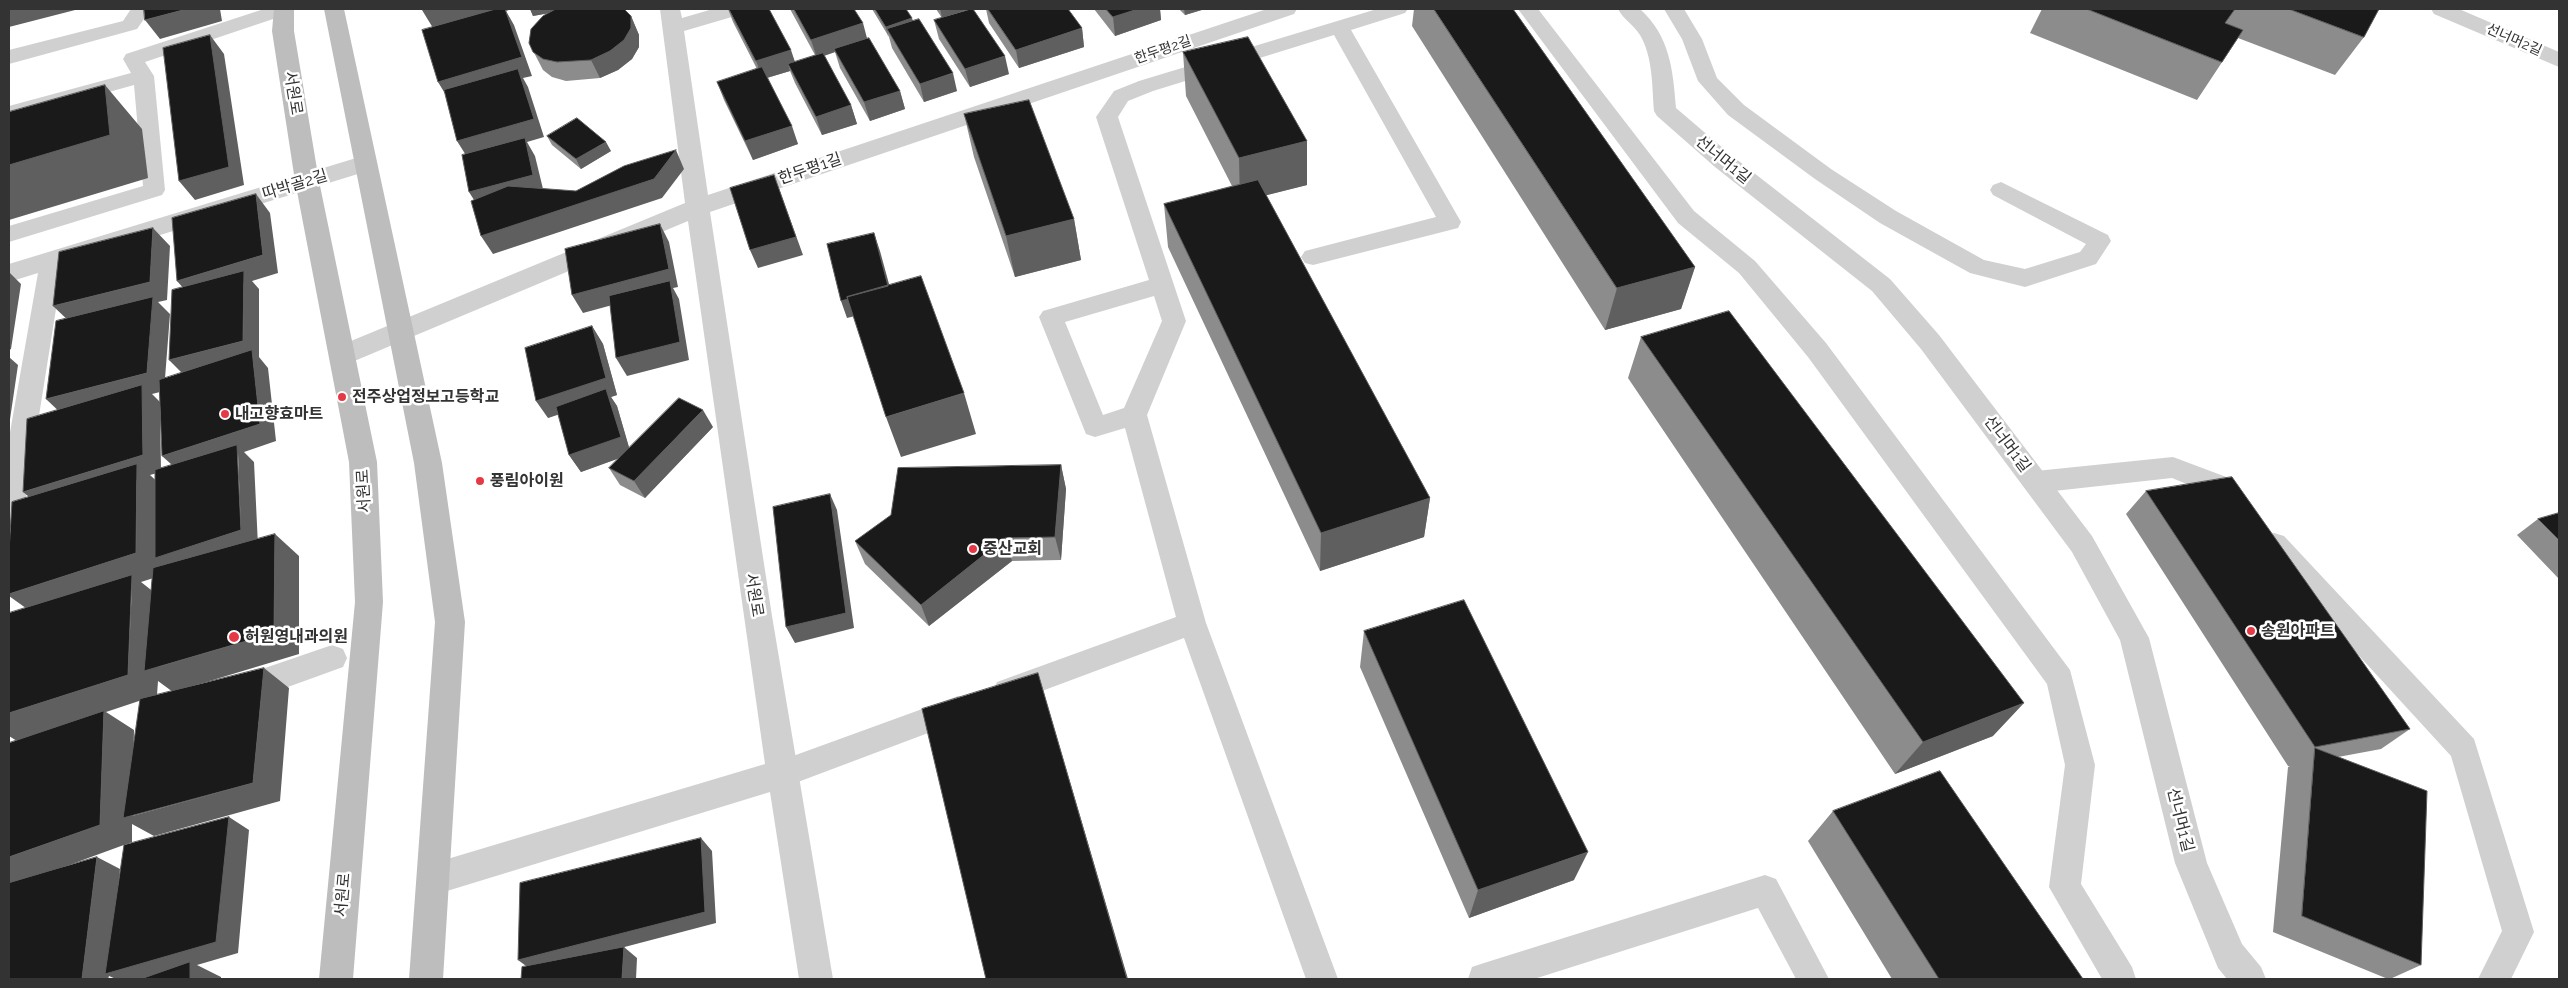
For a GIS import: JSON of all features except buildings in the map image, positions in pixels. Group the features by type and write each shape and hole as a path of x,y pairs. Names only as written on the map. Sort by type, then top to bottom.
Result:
{"street":[{"name":"서원로","path":"284,9 283,31 308,181 343,355 362,462 369,602 336,979"},
{"path":"334,9 428,463 450,622 426,979"},
{"path":"696,208 671,18 735,9"},
{"name":"한두평2길","path":"1039,92 1287,9"},
{"name":"선너머1길","path":"1628,9 1643,21 1660,52 1665,111 1723,160 1881,284 1930,342 2082,544 2134,638 2191,863 2230,956 2249,979"},
{"name":"선너머2길","path":"2442,9 2559,60"},
{"name":"한두평1길","path":"343,355 401,329 696,208 1039,92"},
{"name":"따박골2길","path":"9,273 366,163"},
{"name":"서원로","path":"696,208 782,774 816,979"},
{"path":"9,516 52,260"},
{"path":"212,700 332,658"},
{"path":"434,879 782,774"}],"lane":[{"path":"9,113 139,68 284,9"},
{"path":"1322,979 1192,623 1134,415 1174,321 1106,117 1121,96 1146,86 1398,9"},
{"path":"1528,9 1686,217 1747,267 1817,350 2060,679 2080,765 2065,886 2120,979"},
{"path":"1674,9 1692,39 1708,81 1736,110 1822,174 1888,217 1978,267 2025,278 2088,258 2100,241 2001,190"},
{"path":"9,57 135,17 139,68 154,190 9,234"},
{"path":"1312,257 1450,222 1339,27"},
{"path":"1134,415 1095,427 1051,317 1162,285"},
{"path":"2036,482 2174,467 2220,486 2464,749 2518,932 2494,979"},
{"path":"782,774 1192,623"},
{"path":"1484,979 1765,890 1813,979"}],"place":[{"name":"전주상업정보고등학교","path":"342,397"},
{"name":"내고향효마트","path":"225,414"},
{"name":"풍림아이원","path":"480,481"},
{"name":"중산교회","path":"973,549"},
{"name":"송원아파트","path":"2251,631"},
{"name":"허원영내과의원","path":"234,637"}]}
